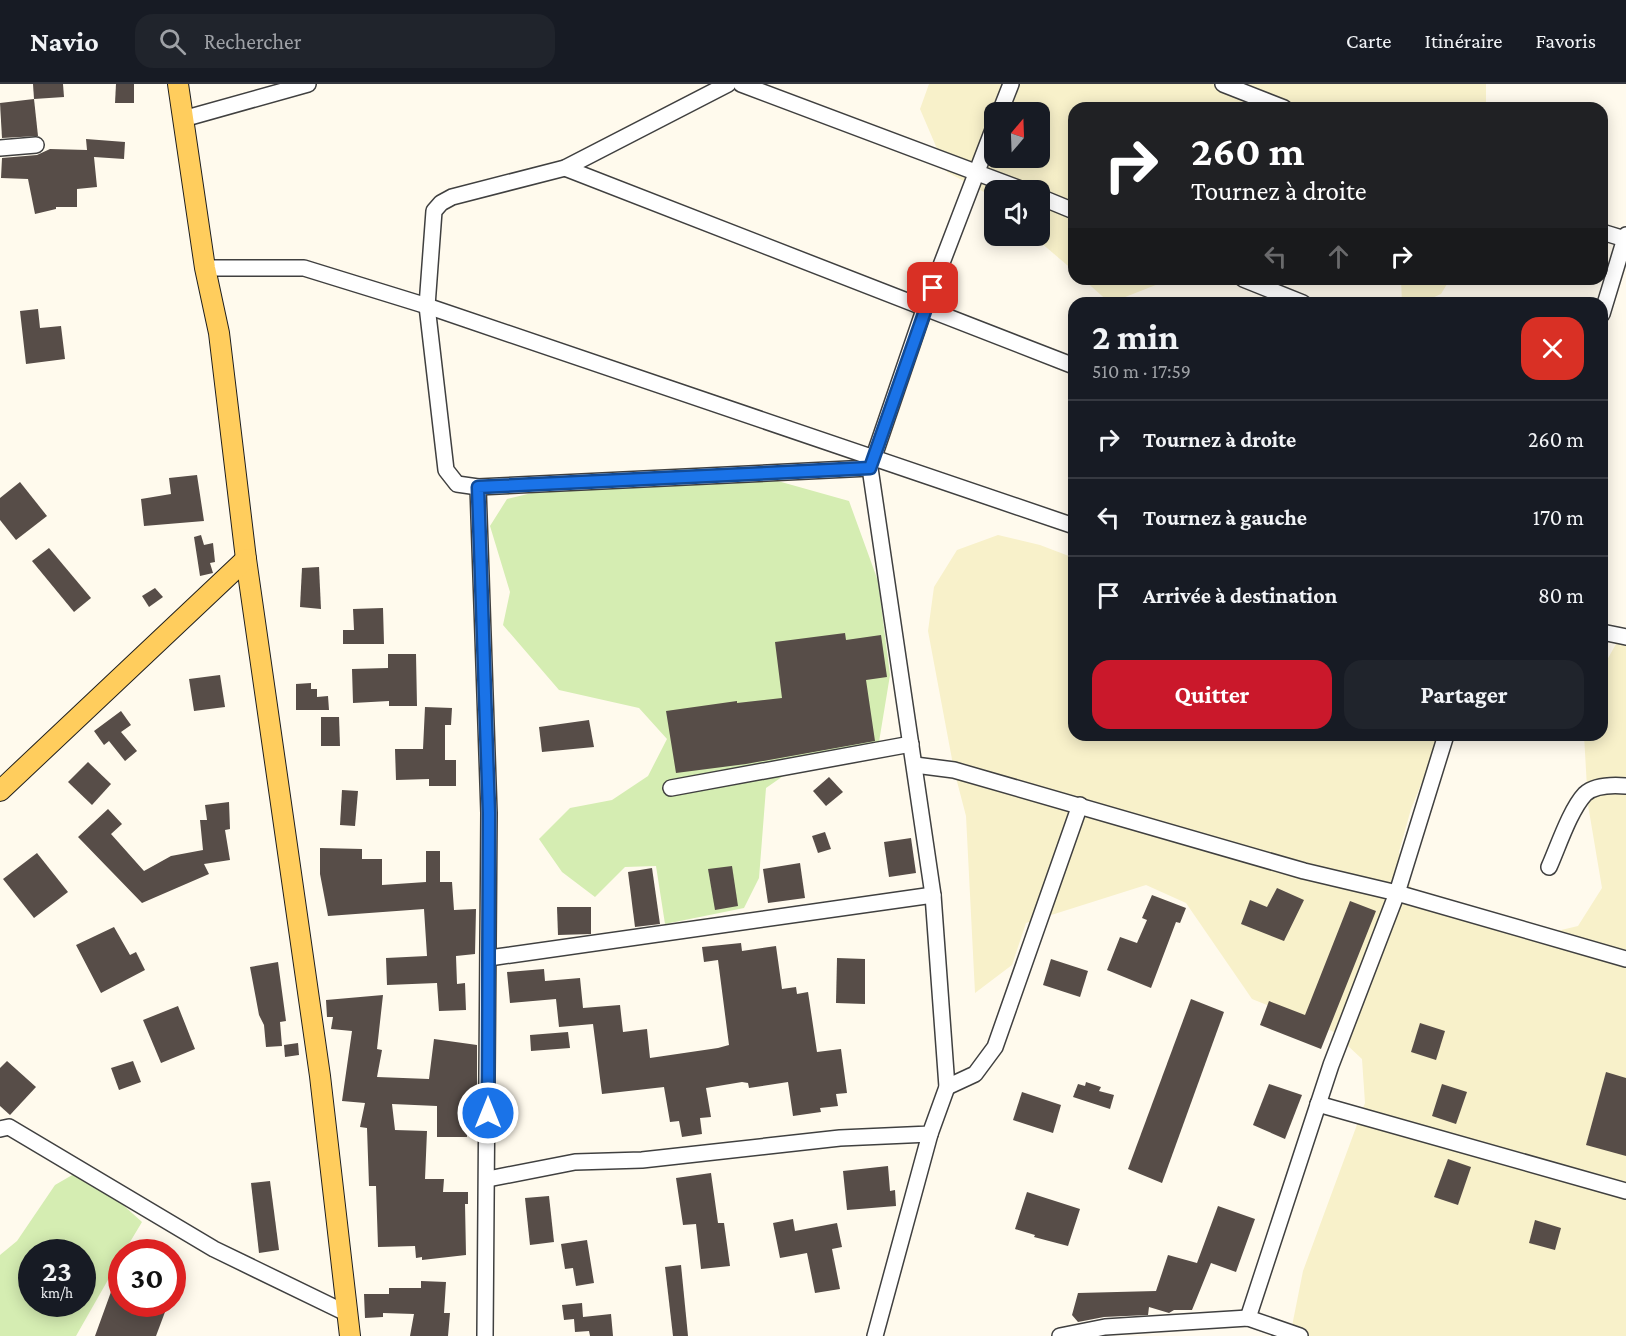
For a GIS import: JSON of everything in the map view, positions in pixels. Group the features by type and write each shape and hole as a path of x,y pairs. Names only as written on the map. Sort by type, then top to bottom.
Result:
{"main road":[{"path":"178,84 205,268 219,333 246,559 320,1076 350,1336"},
{"path":"0,791 246,559"}],"street":[{"path":"183,119 308,84"},
{"path":"728,84 565,168 452,197 441,203 434,211 426,306 446,470 457,484 478,487 872,463"},
{"path":"741,84 997,180"},
{"path":"1004,102 1011,84"},
{"path":"1223,84 1269,102"},
{"path":"0,148 36,145"},
{"path":"875,1336 930,1134 947,1087 933,895 872,463 925,307 984,153"},
{"path":"565,168 1068,364"},
{"path":"1050,201 1068,209"},
{"path":"1607,297 1625,237 1608,233"},
{"path":"205,268 304,268 426,306 872,463 1068,524"},
{"path":"1258,285 1288,297"},
{"path":"478,487 489,813 485,1336"},
{"path":"1608,633 1626,637"},
{"path":"1248,1318 1318,1104 1397,893 1444,741"},
{"path":"671,788 911,744"},
{"path":"915,765 954,770 1304,871 1397,893 1626,959"},
{"path":"1549,867 1572,816 1586,793 1611,784 1626,786"},
{"path":"947,1087 975,1074 995,1047 1080,805"},
{"path":"489,958 933,895"},
{"path":"1318,1104 1626,1191"},
{"path":"0,1129 9,1127 214,1249 348,1314"},
{"path":"488,1179 575,1162 642,1160 840,1138 930,1134"},
{"path":"1060,1336 1105,1326 1248,1318 1300,1336"}],"shaded area":[{"path":"929,84 1486,84 1486,102 1068,102 1068,266 1045,246 1050,246 1050,180 984,180 984,192 947,172 920,109"},
{"path":"1090,285 1156,285 1125,297 1103,297"},
{"path":"1401,285 1446,285 1441,294 1434,297 1402,297"},
{"path":"998,535 1040,545 1068,556 1068,741 1443,741 1429,765 1411,809 1399,852 1413,894 1536,936 1578,926 1602,888 1588,805 1584,741 1608,741 1608,658 1616,644 1626,638 1626,1336 1290,1336 1303,1271 1365,1103 1362,1059 1332,1031 1252,999 1186,903 1146,885 1026,923 1012,965 975,993 966,816 954,770 928,631 934,587 957,550"}],"green space":[{"path":"767,478 849,501 878,581 890,675 878,748 799,765 766,788 759,878 744,908 665,924 656,866 625,867 595,897 562,872 539,839 570,808 612,800 648,776 667,739 639,708 559,690 503,625 510,592 490,526 507,499 557,487"},
{"path":"74,1174 113,1196 142,1222 132,1239 108,1239 108,1280 96,1301 96,1239 18,1239 55,1185"},
{"path":"17,1241 18,1317 87,1317 76,1336 0,1336 0,1255"}],"building":[{"path":"33,84 63,84 64,97 34,99"},
{"path":"116,84 134,84 134,103 115,103"},
{"path":"34,99 38,136 2,138 0,103"},
{"path":"86,139 125,142 124,159 94,157 97,187 77,189 77,207 56,207 56,209 35,214 28,179 1,178 2,158 37,155 50,149 87,150"},
{"path":"38,309 40,328 61,326 65,359 26,364 20,311"},
{"path":"197,475 204,521 144,526 141,499 171,494 169,478"},
{"path":"20,482 47,516 16,540 0,520 0,498"},
{"path":"201,535 204,545 213,543 215,562 210,563 213,573 200,576 194,537"},
{"path":"49,548 91,598 74,612 32,561"},
{"path":"319,567 321,609 300,607 302,568"},
{"path":"155,588 163,597 149,607 142,596"},
{"path":"383,608 384,644 343,644 343,630 354,630 353,609"},
{"path":"845,633 846,640 881,635 887,677 866,680 875,741 746,764 676,773 666,711 737,701 737,703 782,698 775,642"},
{"path":"388,654 416,654 417,706 389,706 389,701 353,703 352,669 388,668"},
{"path":"220,675 225,707 194,711 189,679"},
{"path":"311,683 311,689 317,689 317,697 328,696 329,710 296,710 296,684"},
{"path":"425,707 452,708 451,725 445,725 445,760 456,760 456,786 429,786 429,779 396,780 395,749 423,749"},
{"path":"121,711 131,725 121,732 137,751 125,761 109,741 104,745 94,731"},
{"path":"321,717 339,717 340,746 321,746"},
{"path":"589,720 594,747 542,752 539,727"},
{"path":"88,762 111,784 92,805 68,782"},
{"path":"829,777 843,792 826,806 813,791"},
{"path":"342,790 358,791 355,826 340,825"},
{"path":"229,802 230,829 225,830 230,860 204,864 209,874 142,903 78,837 108,809 122,824 111,834 144,871 171,856 203,850 200,820 207,820 205,805"},
{"path":"825,832 831,849 818,853 812,836"},
{"path":"911,838 916,873 889,877 884,842"},
{"path":"320,848 362,849 362,859 382,859 382,885 426,882 426,851 440,851 440,882 452,882 454,910 476,909 475,954 456,956 457,984 465,983 466,1010 439,1011 437,983 387,985 386,958 427,956 424,909 328,916 320,874"},
{"path":"37,853 68,892 34,918 3,879"},
{"path":"800,863 805,898 768,903 763,869"},
{"path":"732,866 738,906 715,910 708,869"},
{"path":"652,868 660,924 635,927 628,872"},
{"path":"1277,888 1304,900 1284,941 1241,924 1250,900 1267,907"},
{"path":"1152,895 1186,908 1180,923 1176,922 1151,988 1107,970 1120,937 1137,943 1147,920 1142,918"},
{"path":"1350,901 1376,911 1321,1049 1260,1025 1269,1001 1305,1015"},
{"path":"557,907 591,907 591,934 558,935"},
{"path":"114,927 130,955 136,952 145,970 101,993 76,945"},
{"path":"741,943 742,951 776,946 782,989 796,987 797,994 808,992 817,1052 841,1049 847,1093 836,1094 838,1106 820,1108 821,1112 793,1116 788,1082 749,1088 748,1083 742,1082 706,1088 711,1117 700,1118 702,1134 682,1137 679,1121 670,1122 664,1087 602,1094 593,1024 559,1027 556,999 510,1003 507,972 544,969 545,981 580,978 583,1008 620,1005 623,1032 647,1029 650,1058 718,1048 729,1045 718,960 704,962 702,947"},
{"path":"837,958 865,959 865,1004 836,1003"},
{"path":"1051,959 1088,971 1080,997 1043,985"},
{"path":"278,962 286,1021 280,1022 282,1046 266,1047 264,1025 259,1015 250,967"},
{"path":"383,995 377,1049 382,1050 377,1077 429,1079 434,1039 477,1045 477,1094 467,1093 467,1137 437,1137 437,1106 392,1104 395,1130 427,1131 425,1179 444,1179 443,1192 468,1192 468,1204 465,1204 466,1255 422,1260 422,1257 416,1258 415,1246 378,1247 376,1186 369,1186 367,1128 360,1127 365,1103 342,1101 352,1031 331,1029 333,1017 327,1017 326,1000"},
{"path":"1191,999 1224,1012 1162,1183 1128,1169"},
{"path":"178,1006 195,1049 161,1063 143,1020"},
{"path":"1420,1023 1445,1031 1436,1060 1411,1052"},
{"path":"568,1032 570,1048 531,1051 530,1035"},
{"path":"298,1043 299,1055 285,1057 284,1045"},
{"path":"7,1061 36,1087 10,1115 0,1106 0,1068"},
{"path":"133,1061 141,1082 119,1090 111,1068"},
{"path":"1606,1072 1626,1078 1626,1156 1586,1145"},
{"path":"1086,1082 1101,1087 1099,1091 1114,1095 1110,1109 1073,1097 1078,1084 1085,1086"},
{"path":"1269,1084 1302,1095 1285,1139 1253,1125"},
{"path":"1442,1084 1467,1092 1456,1124 1432,1116"},
{"path":"1022,1092 1061,1105 1053,1133 1013,1120"},
{"path":"1448,1159 1471,1167 1458,1205 1434,1197"},
{"path":"888,1166 890,1191 895,1190 896,1206 847,1210 843,1171"},
{"path":"711,1173 718,1223 724,1223 730,1266 701,1269 696,1224 683,1225 676,1178"},
{"path":"270,1181 279,1250 259,1253 251,1183"},
{"path":"1027,1192 1080,1209 1068,1246 1034,1237 1035,1235 1015,1229"},
{"path":"549,1196 554,1242 530,1245 525,1198"},
{"path":"1218,1206 1255,1219 1236,1272 1211,1263 1192,1310 1174,1310 1169,1313 1149,1307 1148,1315 1104,1317 1078,1322 1072,1315 1078,1293 1156,1291 1168,1255 1197,1263"},
{"path":"793,1219 795,1231 837,1223 842,1247 832,1249 840,1289 815,1293 807,1253 780,1258 773,1223"},
{"path":"1535,1220 1561,1228 1555,1250 1529,1243"},
{"path":"587,1240 594,1283 576,1286 573,1268 565,1269 561,1244"},
{"path":"681,1265 688,1336 673,1336 665,1267"},
{"path":"421,1281 446,1282 444,1313 450,1313 448,1336 410,1336 414,1314 383,1313 383,1317 365,1318 364,1294 389,1294 389,1288 421,1288"},
{"path":"108,1300 108,1317 163,1317 156,1336 95,1336"},
{"path":"582,1303 583,1317 611,1314 613,1336 590,1336 589,1331 575,1332 574,1319 564,1320 562,1305"}],"route":[{"path":"488,1113 489,813 478,487 870,468 933,288"}]}
